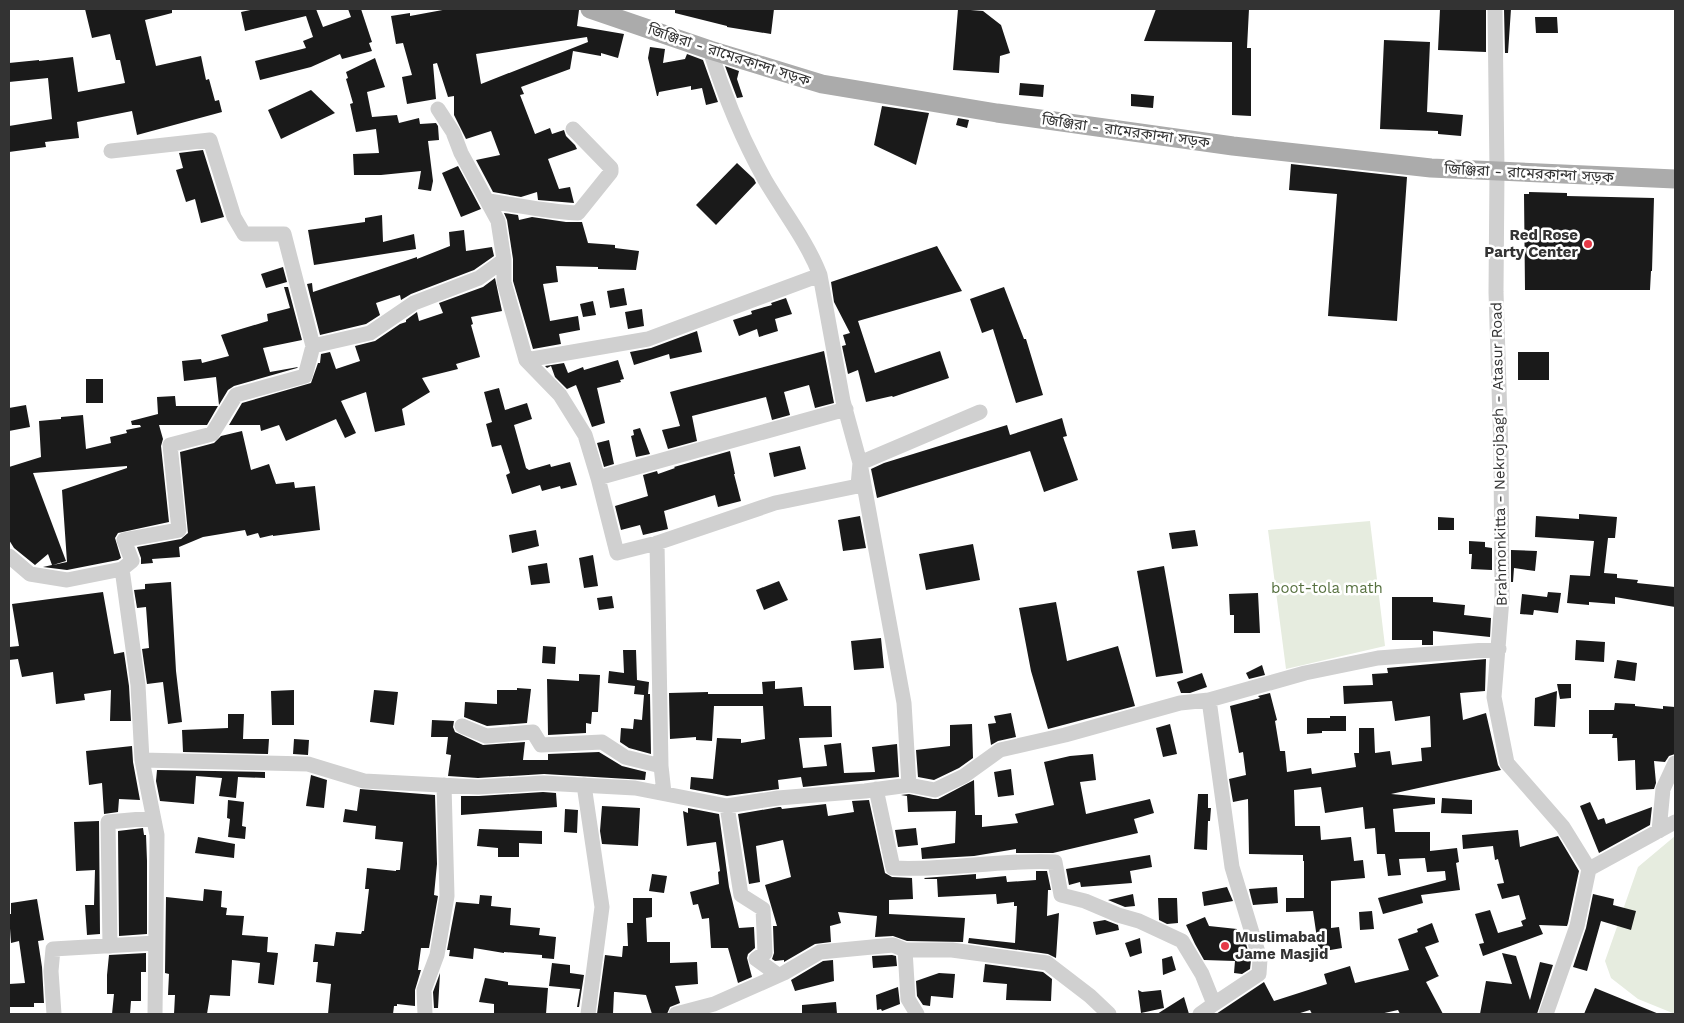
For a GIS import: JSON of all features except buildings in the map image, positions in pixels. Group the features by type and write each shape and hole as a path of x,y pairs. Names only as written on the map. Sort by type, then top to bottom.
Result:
{"main road":[{"name":"জিঞ্জিরা - রামেরকান্দা সড়ক","path":"590,9 710,50 822,84 997,113 1232,146 1431,168 1675,180"}],"street":[{"name":"Brahmonkitta - Nekrojbagh - Atasur Road","path":"1495,9 1498,171 1496,292 1501,452 1502,579 1499,649 1494,697 1507,763 1563,828 1589,869"},
{"path":"710,50 717,73 740,128 764,178 814,259 820,275 846,409 860,463 904,703 909,785"},
{"path":"438,109 454,132 462,153 498,221 504,260 504,282 526,360 560,396 585,435 617,553 657,543 775,503 858,486 860,463"},
{"path":"488,201 554,212 578,213 611,172 611,168 573,129"},
{"path":"9,556 30,574 67,580 122,569 132,561 124,540 179,530 170,445 212,434 236,395 304,376 313,346 284,234 244,234 234,217 210,140 111,151"},
{"path":"313,346 370,333 414,303 479,278 504,260"},
{"path":"526,360 648,339 820,275"},
{"path":"598,478 846,409"},
{"path":"860,463 980,412"},
{"path":"657,543 661,766 664,793"},
{"path":"122,569 138,685 142,760 157,835 155,1014"},
{"path":"142,760 308,764 364,781 478,786 543,783 635,788 727,806 778,798 909,785 935,790 964,776 1000,750 1066,735 1180,703 1209,700 1305,673 1378,658 1499,649"},
{"path":"1200,1014 1259,974 1260,959 1232,867 1209,700"},
{"path":"462,726 486,736 534,732 541,745 602,742 625,758 661,766"},
{"path":"1659,831 1663,788 1675,763"},
{"path":"425,1014 424,990 437,955 447,896 444,785"},
{"path":"584,785 602,907 588,1014"},
{"path":"876,789 893,868 920,870 1028,861 1055,862 1061,895 1085,901 1118,915 1139,921 1182,941 1202,974 1214,1004"},
{"path":"727,806 741,896 763,909 766,953 756,959 778,976"},
{"path":"110,946 108,822 153,818"},
{"path":"1546,1014 1577,926 1589,869 1675,822"},
{"path":"54,1014 51,971 53,949 155,942"},
{"path":"676,1014 714,1004 778,976 820,952 893,945 905,950 952,950 1047,963 1110,1014"},
{"path":"905,950 908,999 917,1014"}],"green space":[{"name":"boot-tola math","path":"1370,521 1385,646 1286,669 1268,530"},
{"path":"1675,836 1675,1014 1638,999 1611,978 1605,961 1638,867"}],"place":[{"name":"Red Rose Party Center","path":"1588,244"},
{"name":"Muslimabad Jame Masjid","path":"1225,946"}]}
